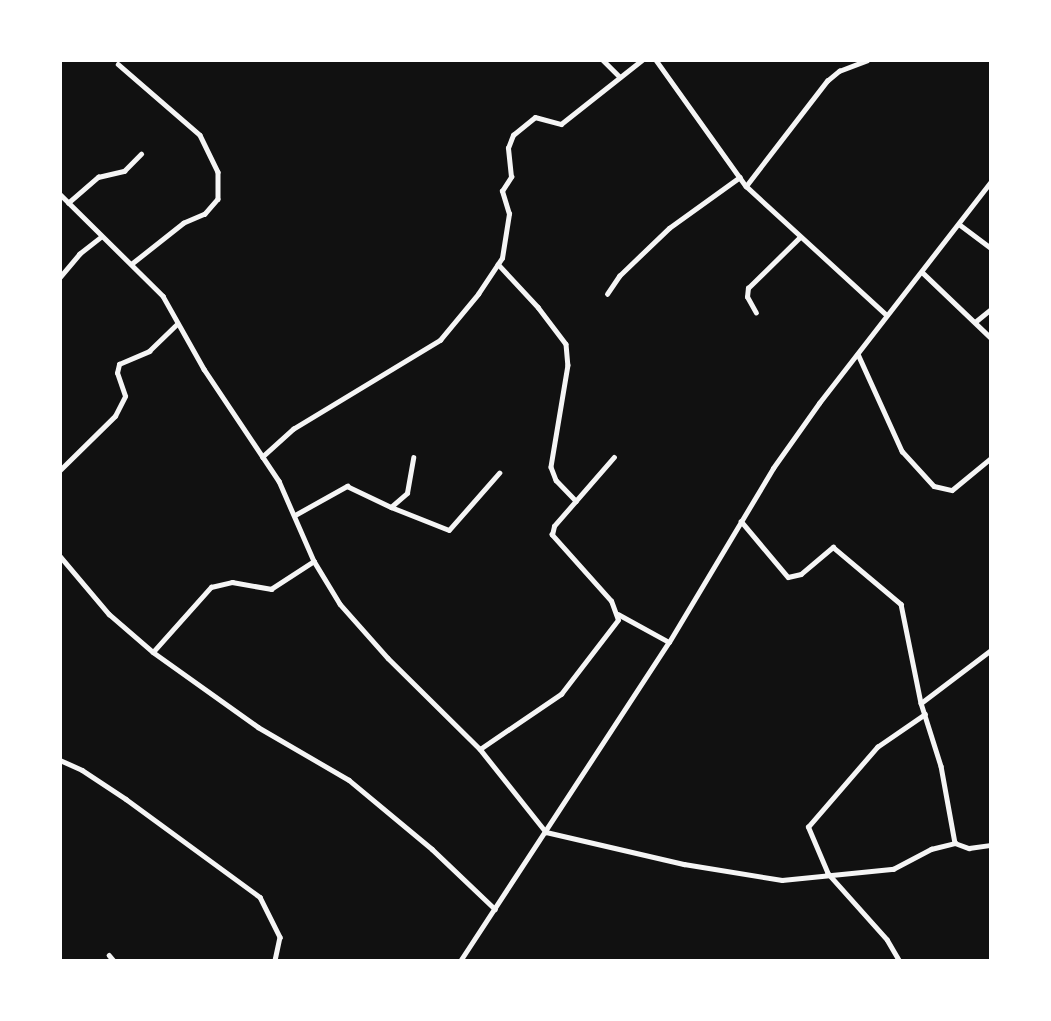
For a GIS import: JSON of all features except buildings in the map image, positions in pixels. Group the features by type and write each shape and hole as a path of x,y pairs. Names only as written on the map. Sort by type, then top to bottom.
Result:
{"street":[{"path":"603,60 620,76"},
{"path":"262,457 293,429 433,346 478,294 498,264 509,214 502,191 511,177 508,148 513,135 535,117 561,124 642,60"},
{"path":"656,60 746,186 799,238 887,315"},
{"path":"746,186 827,81 867,60"},
{"path":"118,64 200,135 218,172 218,200 205,214 184,223 132,264"},
{"path":"68,203 98,177 124,171 141,154"},
{"path":"608,294 619,276 669,228 740,177"},
{"path":"460,961 669,642 773,468 887,315 991,182"},
{"path":"60,194 163,296 177,324 262,457 295,515 314,561 340,604 367,635 480,749 546,832 695,867 782,880 893,869 931,849 955,843 969,848 991,845"},
{"path":"959,224 991,248"},
{"path":"60,277 80,254 101,237"},
{"path":"756,313 747,297 748,288 799,238"},
{"path":"498,264 538,307 566,344 568,365 551,467 556,480 576,501"},
{"path":"922,272 991,338"},
{"path":"975,322 991,309"},
{"path":"60,470 115,416 125,396 117,373 119,364 149,351 177,324"},
{"path":"858,354 902,451 934,486 952,490 991,458"},
{"path":"614,457 552,530 554,541 584,569 618,614 669,642"},
{"path":"391,507 407,493 413,458"},
{"path":"295,515 347,486 355,486 391,507 449,530 499,473"},
{"path":"741,521 788,577 801,574 833,547 895,598 904,611 921,703 941,766 955,843"},
{"path":"60,556 109,614 153,652 258,727 349,780 432,849 495,909"},
{"path":"153,652 211,587 232,582 271,590 314,561"},
{"path":"480,749 561,694 614,626 618,614"},
{"path":"921,703 991,651"},
{"path":"899,961 887,940 828,874 808,830 809,823 884,741 925,714"},
{"path":"60,760 82,770 126,799 260,897 280,938 275,961"},
{"path":"109,955 114,961"}]}
